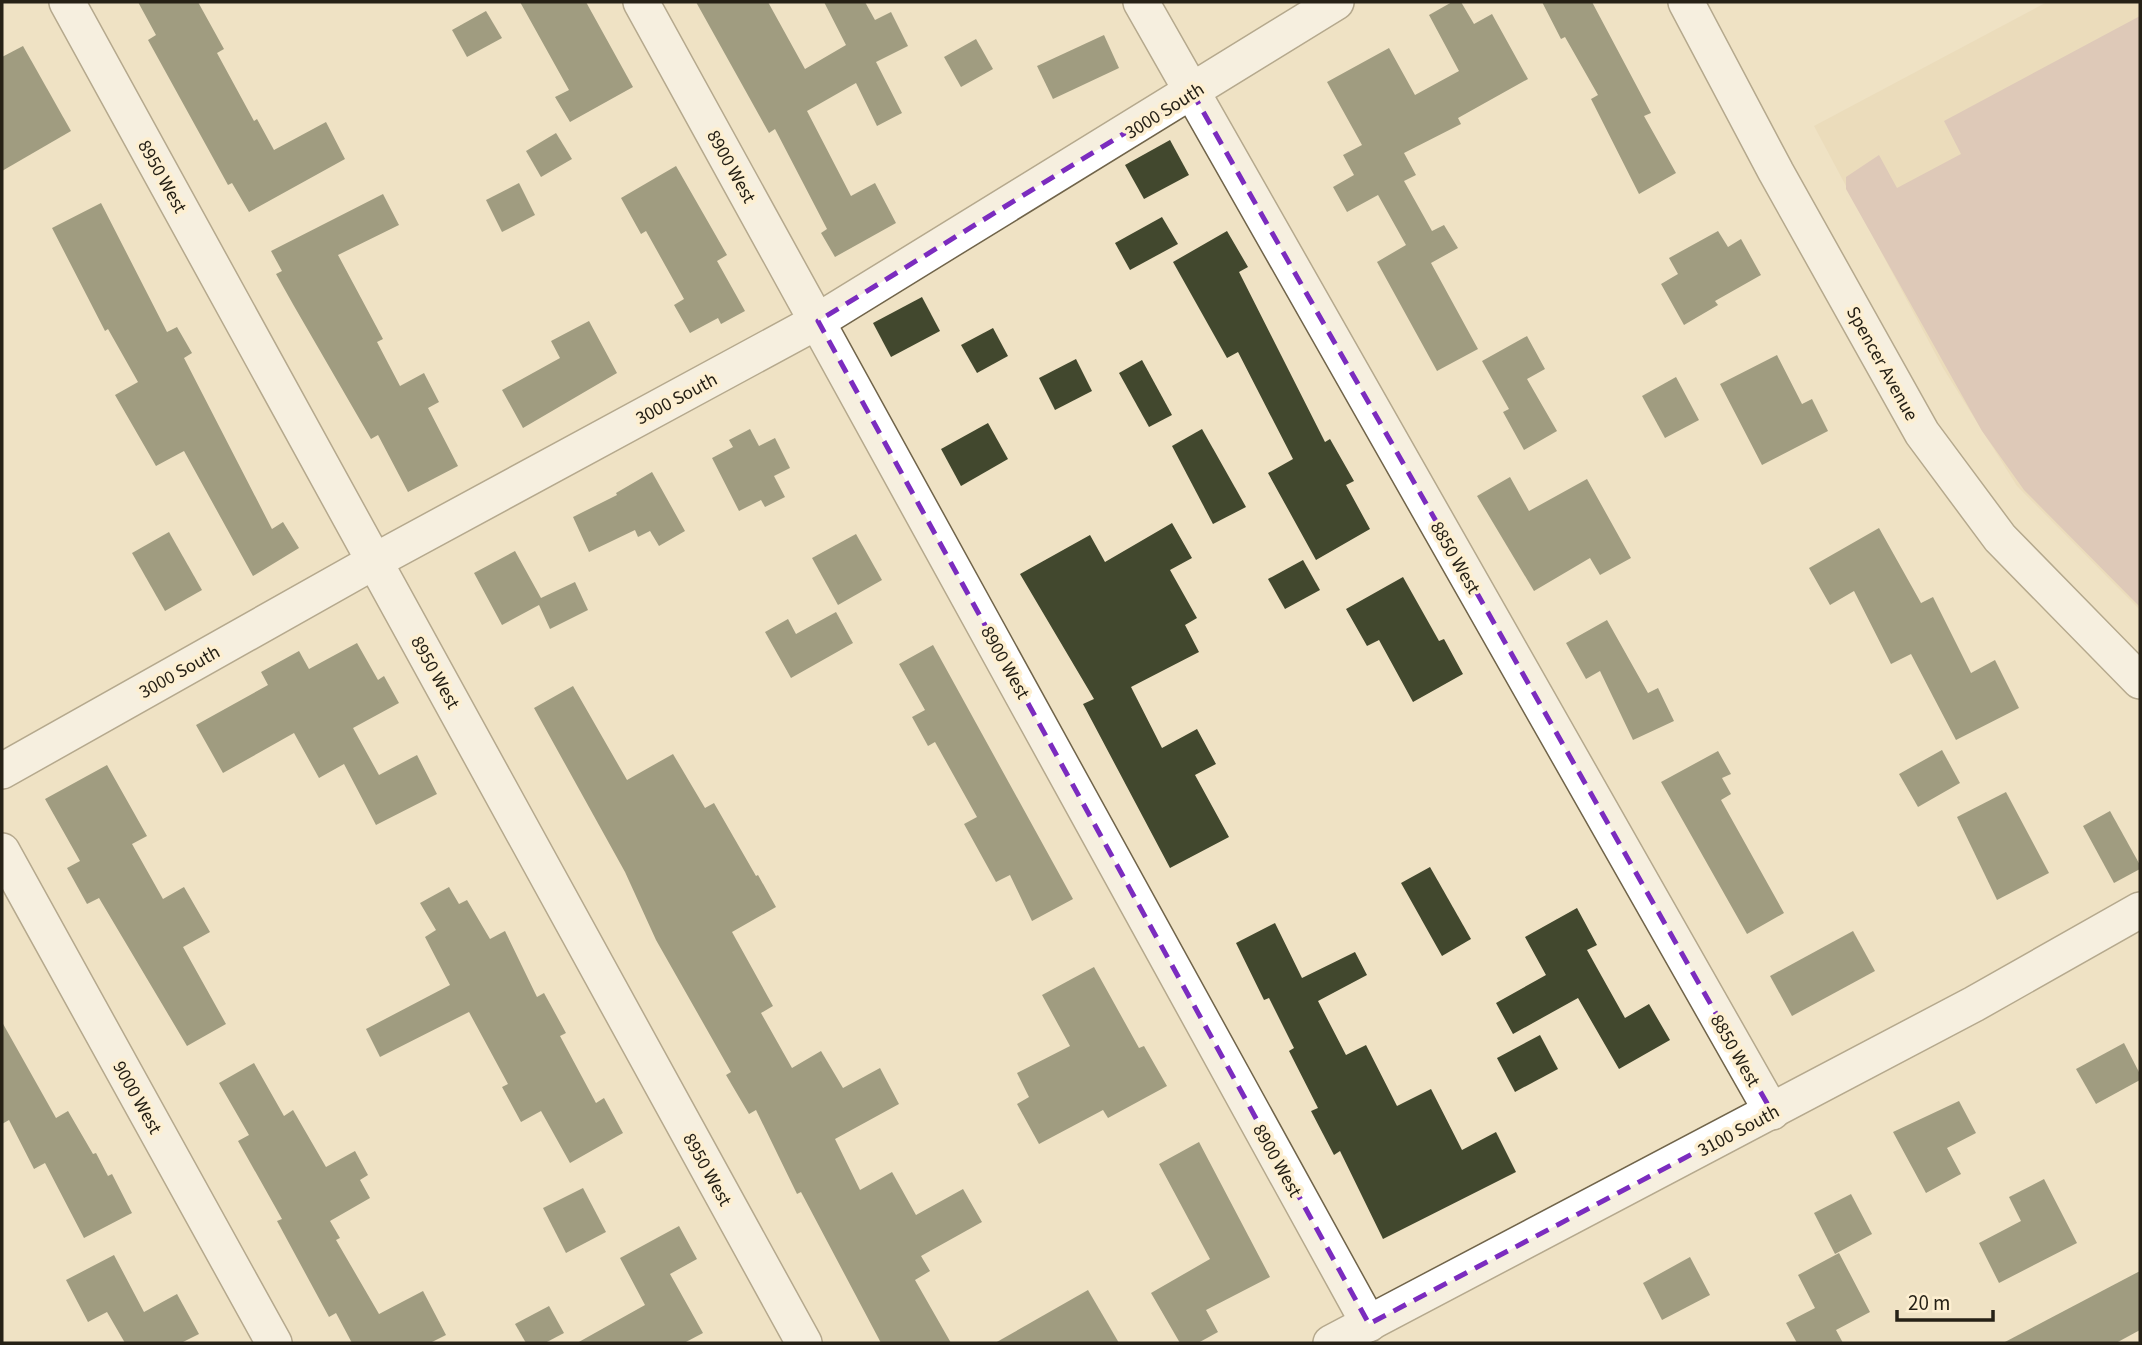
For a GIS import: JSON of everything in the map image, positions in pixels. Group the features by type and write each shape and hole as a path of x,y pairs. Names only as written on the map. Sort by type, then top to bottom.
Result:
{"street":[{"name":"8950 West","path":"67,2 804,1343"},
{"name":"8900 West","path":"642,2 1368,1324"},
{"name":"8850 West","path":"1141,2 1772,1112"},
{"name":"3000 South","path":"2,771 375,561 818,321 1336,2"},
{"name":"Spencer Avenue","path":"1686,2 1776,172 1922,433 2000,538 2140,681"},
{"name":"9000 West","path":"2,851 274,1343"},
{"name":"3100 South","path":"1331,1343 1974,1004 2140,910"}],"highlighted area":[{"path":"1192,92 1772,1112 1369,1324 818,321"}],"shaded area":[{"path":"2047,2 2140,2 2140,610 2017,486 1943,368 1814,126"},
{"path":"2140,16 2140,607 2024,490 1982,431 1846,189 1846,177 1879,155 1897,188 1961,154 1944,121"}],"building":[{"path":"138,2 198,2 224,49 217,53 254,121 257,119 274,150 326,122 345,159 249,212 232,183 228,185 148,40 156,35"},
{"path":"520,2 586,2 633,87 570,122 555,97 569,90"},
{"path":"696,2 768,2 805,69 846,45 824,2 865,2 875,20 891,12 908,46 876,62 902,113 877,126 856,83 807,111 851,196 875,183 896,223 835,257 821,233 827,229 775,129 769,133"},
{"path":"1452,2 1461,2 1474,24 1492,14 1528,79 1458,118 1461,124 1404,153 1416,175 1404,181 1432,231 1444,225 1458,248 1431,263 1478,349 1437,371 1377,262 1406,245 1378,195 1347,212 1333,187 1354,175 1343,155 1362,145 1327,82 1389,48 1415,95 1459,71 1429,15"},
{"path":"1542,2 1592,2 1651,113 1644,116 1676,173 1639,194 1591,99 1598,95 1565,37 1561,39"},
{"path":"486,11 502,38 467,57 452,30"},
{"path":"1104,35 1119,68 1053,99 1037,66"},
{"path":"976,39 993,69 961,87 944,57"},
{"path":"23,46 71,131 2,171 2,57"},
{"path":"556,133 572,159 541,177 526,151"},
{"path":"1170,140 1189,175 1144,199 1125,165"},
{"path":"676,166 727,255 717,261 745,311 721,324 718,318 690,333 674,305 684,299 646,231 641,234 621,198"},
{"path":"519,183 535,215 502,232 486,200"},
{"path":"383,194 399,225 338,255 383,339 377,342 400,386 424,373 439,402 428,408 458,466 408,492 378,435 371,439 294,306 276,274 282,271 271,251"},
{"path":"101,203 167,332 177,327 192,353 184,358 272,529 283,522 299,548 253,576 184,451 156,466 115,395 138,382 108,329 105,331 52,228"},
{"path":"1162,217 1178,244 1130,270 1115,243"},
{"path":"1227,231 1248,267 1239,272 1325,442 1330,439 1354,481 1346,485 1370,529 1316,560 1268,473 1293,459 1238,352 1227,358 1173,262"},
{"path":"1718,231 1728,247 1741,239 1761,275 1715,301 1718,305 1684,325 1661,284 1678,274 1669,258"},
{"path":"922,297 940,331 891,357 873,323"},
{"path":"589,321 617,373 523,428 502,390 560,358 551,341"},
{"path":"993,328 1008,356 977,373 961,345"},
{"path":"1527,336 1545,369 1527,379 1557,431 1524,450 1503,412 1509,409 1482,361"},
{"path":"1777,355 1802,404 1812,399 1828,431 1762,465 1720,384"},
{"path":"1076,359 1092,391 1055,410 1039,378"},
{"path":"1142,360 1172,415 1149,427 1119,373"},
{"path":"1676,377 1699,420 1665,438 1642,396"},
{"path":"988,423 1008,459 961,486 941,449"},
{"path":"750,429 759,446 775,438 790,468 774,476 785,497 765,507 761,500 739,511 712,458 733,447 729,440"},
{"path":"1202,429 1246,507 1213,524 1172,446"},
{"path":"652,472 685,531 659,546 650,531 638,537 635,530 589,552 573,517 617,495 616,493"},
{"path":"1510,477 1529,511 1587,479 1631,558 1600,575 1590,558 1534,591 1477,496"},
{"path":"1172,523 1192,558 1170,570 1197,618 1185,625 1199,652 1131,687 1162,748 1197,729 1216,764 1195,775 1229,837 1170,868 1083,704 1094,699 1020,574 1090,535 1105,562"},
{"path":"1879,528 1921,603 1933,597 1971,673 1995,660 2019,708 1956,740 1911,654 1891,664 1854,591 1830,605 1809,568"},
{"path":"169,532 202,590 165,611 132,553"},
{"path":"856,534 882,580 838,605 812,558"},
{"path":"515,551 541,598 575,582 588,610 550,629 539,605 502,625 474,573"},
{"path":"1303,560 1320,590 1285,609 1268,579"},
{"path":"1403,577 1439,641 1444,639 1463,674 1413,702 1379,640 1367,646 1346,609"},
{"path":"836,612 853,643 791,678 765,632 788,619 796,634"},
{"path":"1607,620 1648,693 1658,688 1674,721 1633,740 1600,671 1586,679 1566,643"},
{"path":"357,643 378,680 384,676 399,703 353,728 379,775 417,755 437,794 376,825 344,764 319,778 294,733 223,773 196,725 268,685 261,672 299,651 309,669"},
{"path":"933,645 1073,899 1032,921 1010,875 996,882 964,824 977,817 935,742 928,746 912,717 925,710 899,664"},
{"path":"573,686 627,780 673,754 705,808 714,803 756,876 758,875 776,907 732,932 773,1006 761,1013 792,1068 821,1051 843,1088 880,1068 899,1104 835,1139 860,1190 892,1172 916,1215 963,1189 982,1222 921,1256 930,1271 915,1280 951,1343 881,1343 801,1192 797,1194 756,1110 749,1114 726,1075 731,1072 656,940 625,872 534,708"},
{"path":"1942,750 1960,783 1918,807 1899,774"},
{"path":"1718,751 1731,774 1722,778 1731,794 1721,800 1784,913 1747,934 1661,782"},
{"path":"107,765 147,836 132,844 163,899 184,887 210,932 183,947 226,1024 187,1046 99,898 87,904 67,868 80,861 45,799"},
{"path":"2006,792 2049,873 1997,900 1957,817"},
{"path":"2110,811 2140,865 2140,869 2114,883 2083,826"},
{"path":"1430,867 1471,939 1442,956 1401,883"},
{"path":"449,887 459,904 467,900 490,939 505,931 537,997 544,993 566,1033 560,1036 596,1103 604,1098 623,1133 570,1163 541,1111 521,1122 502,1087 508,1084 469,1012 380,1057 366,1029 450,985 425,937 436,930 420,903"},
{"path":"1577,908 1597,945 1587,950 1625,1018 1649,1004 1670,1040 1619,1069 1578,998 1513,1034 1496,1003 1546,975 1525,937"},
{"path":"1275,923 1302,978 1355,952 1367,975 1318,1001 1346,1055 1366,1045 1397,1106 1431,1089 1462,1150 1496,1132 1516,1172 1383,1239 1340,1151 1334,1155 1311,1111 1318,1108 1289,1051 1294,1048 1269,998 1264,1000 1236,943"},
{"path":"1853,931 1875,971 1792,1016 1770,976"},
{"path":"1094,967 1139,1048 1144,1046 1167,1086 1108,1118 1103,1110 1039,1144 1017,1104 1029,1097 1017,1073 1070,1046 1042,995"},
{"path":"2,1022 56,1118 68,1111 108,1176 112,1174 132,1213 84,1238 45,1163 34,1169 9,1120 2,1124"},
{"path":"1540,1035 1558,1069 1515,1092 1497,1058"},
{"path":"2124,1043 2140,1074 2140,1080 2096,1104 2076,1069"},
{"path":"254,1063 284,1116 293,1110 326,1167 355,1151 368,1175 360,1180 370,1198 330,1221 340,1238 336,1240 379,1314 423,1291 446,1335 430,1343 352,1343 336,1313 329,1317 277,1221 282,1219 238,1141 249,1135 219,1083"},
{"path":"1959,1101 1976,1133 1947,1148 1961,1174 1926,1193 1893,1132"},
{"path":"1199,1142 1270,1277 1206,1310 1218,1332 1198,1343 1180,1343 1151,1293 1210,1259 1159,1164"},
{"path":"2044,1179 2077,1243 1999,1283 1979,1243 2021,1221 2009,1197"},
{"path":"583,1188 606,1232 566,1253 543,1208"},
{"path":"1851,1194 1872,1234 1835,1254 1814,1213"},
{"path":"679,1226 697,1259 670,1274 703,1333 684,1343 577,1343 645,1305 620,1258"},
{"path":"1839,1253 1870,1312 1836,1330 1843,1343 1797,1343 1786,1323 1815,1308 1798,1275"},
{"path":"114,1255 144,1312 177,1294 199,1334 181,1343 125,1343 107,1312 88,1322 66,1280"},
{"path":"1690,1257 1710,1295 1662,1320 1643,1283"},
{"path":"2140,1271 2140,1330 2116,1343 2003,1343"},
{"path":"1088,1290 1119,1343 995,1343"},
{"path":"549,1306 564,1333 545,1343 526,1343 515,1324"}]}
